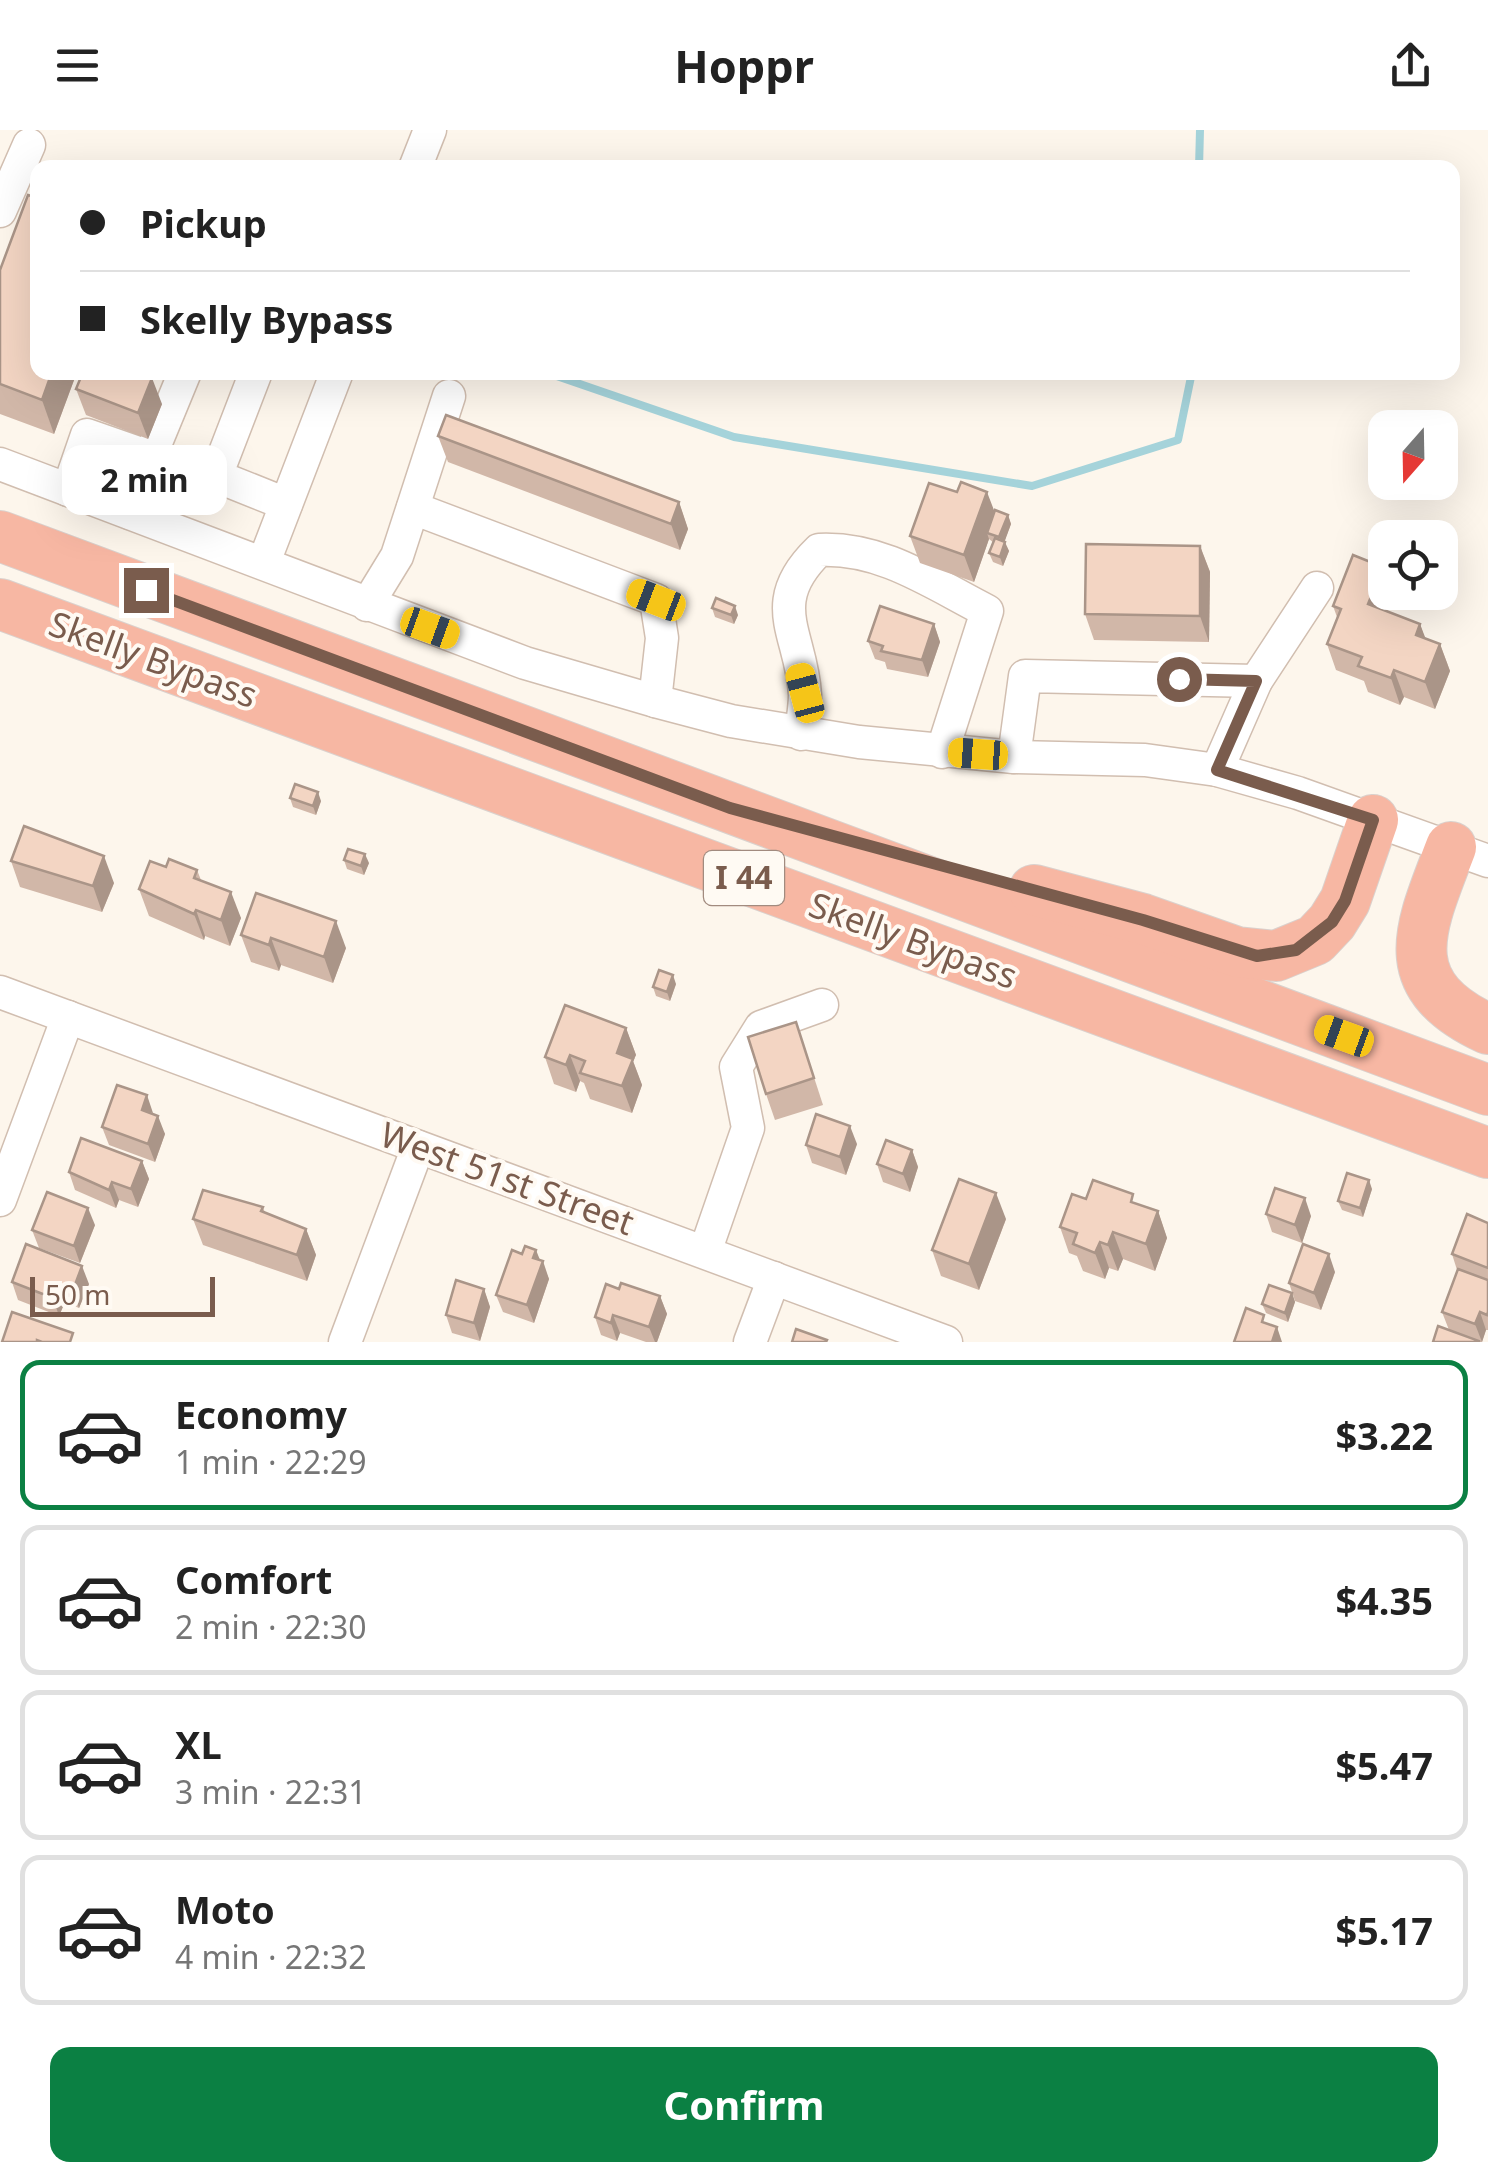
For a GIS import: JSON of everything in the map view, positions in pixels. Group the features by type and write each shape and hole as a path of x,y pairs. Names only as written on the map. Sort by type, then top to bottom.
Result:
{"highway":[{"name":"Skelly Bypass","path":"0,536 1488,1090"},
{"name":"Skelly Bypass","path":"0,604 1488,1153"},
{"path":"730,808 1143,920 1257,956 1296,950 1332,922 1345,901 1373,820"},
{"path":"1470,854 1423,918 1420,954 1425,975 1446,1006 1488,1029"}],"street":[{"path":"419,160 430,130"},
{"path":"3,206 28,145"},
{"path":"130,513 183,380"},
{"path":"253,380 216,476 286,504"},
{"path":"264,562 334,380"},
{"path":"367,605 397,556 449,396"},
{"path":"68,490 87,435 150,457"},
{"path":"0,464 525,663 655,701 802,734 942,752 1144,760 1217,770 1470,854"},
{"path":"413,508 656,600 662,638 655,701"},
{"path":"802,734 805,693 788,614 794,578 819,550 851,548 878,555 987,611 942,752"},
{"path":"1217,770 1256,681 1317,588"},
{"path":"1014,757 1026,676 1256,681"},
{"name":"West 51st Street","path":"0,992 946,1342"},
{"path":"705,1252 748,1128 736,1068 760,1027 822,1005"},
{"path":"0,1200 68,1017"},
{"path":"345,1342 418,1147"},
{"path":"750,1342 774,1278"}],"building":[{"path":"30,196 30,380 49,380 42,400 0,384 0,270"},
{"path":"80,380 151,380 138,413 76,389"},
{"path":"446,415 679,502 671,524 438,436"},
{"path":"961,482 987,492 964,555 910,536 929,483 957,492"},
{"path":"995,510 1008,515 999,537 987,533"},
{"path":"995,538 1005,542 1000,557 989,553"},
{"path":"1086,544 1200,546 1200,616 1085,614"},
{"path":"1353,555 1368,561 1368,610 1384,610 1420,624 1416,635 1440,644 1425,682 1394,670 1391,678 1358,666 1362,657 1327,644 1341,609 1333,606"},
{"path":"716,598 735,606 731,615 712,608"},
{"path":"880,606 934,624 922,660 881,651 883,646 868,641"},
{"path":"295,784 318,792 313,806 290,798"},
{"path":"24,826 104,856 93,886 11,861"},
{"path":"348,849 365,854 361,866 344,860"},
{"path":"169,859 197,870 194,878 231,892 221,920 196,910 194,914 139,889 150,861 166,867"},
{"path":"256,893 336,921 324,957 271,938 269,945 241,935"},
{"path":"659,970 673,975 667,992 653,987"},
{"path":"565,1005 626,1028 617,1053 633,1059 622,1086 580,1073 585,1061 570,1055 566,1065 545,1057"},
{"path":"796,1022 814,1078 766,1094 748,1037"},
{"path":"117,1085 147,1095 142,1110 158,1116 148,1144 102,1127"},
{"path":"816,1114 850,1126 840,1157 806,1145"},
{"path":"81,1138 142,1161 131,1189 112,1182 109,1190 69,1172"},
{"path":"886,1140 912,1150 903,1174 877,1164"},
{"path":"1347,1173 1369,1180 1360,1208 1338,1201"},
{"path":"959,1179 996,1193 969,1264 932,1250"},
{"path":"1093,1180 1133,1194 1131,1202 1158,1211 1146,1244 1113,1232 1108,1245 1100,1242 1095,1253 1073,1244 1077,1233 1060,1227 1072,1194 1086,1199"},
{"path":"1275,1188 1305,1198 1295,1225 1266,1214"},
{"path":"203,1190 263,1207 261,1211 306,1229 297,1255 193,1219"},
{"path":"47,1192 88,1208 74,1246 32,1230"},
{"path":"1467,1214 1488,1223 1488,1268 1452,1254"},
{"path":"26,1244 82,1266 73,1290 58,1284 53,1298 12,1282"},
{"path":"1303,1244 1329,1254 1314,1293 1289,1283"},
{"path":"525,1246 536,1250 533,1258 543,1261 527,1305 496,1295 512,1250 522,1254"},
{"path":"1458,1269 1488,1280 1488,1312 1480,1312 1475,1324 1442,1312"},
{"path":"456,1280 484,1289 474,1323 446,1315"},
{"path":"621,1283 660,1296 649,1327 613,1315 611,1323 595,1317 606,1284 619,1289"},
{"path":"1269,1285 1292,1293 1285,1313 1262,1304"},
{"path":"1246,1308 1264,1315 1262,1322 1277,1327 1272,1342 1234,1342"},
{"path":"12,1312 73,1333 70,1342 2,1342"},
{"path":"1438,1326 1479,1341 1479,1342 1433,1342"},
{"path":"796,1329 827,1340 792,1342"}],"waterway":[{"path":"1199,160 1200,130"},
{"path":"568,380 734,437 1032,486 1178,440 1190,380"}],"route":[{"path":"146,590 730,808 1143,920 1237,952 1276,956 1296,950 1315,940 1345,901 1373,820 1217,770 1256,681 1179,679"}]}
